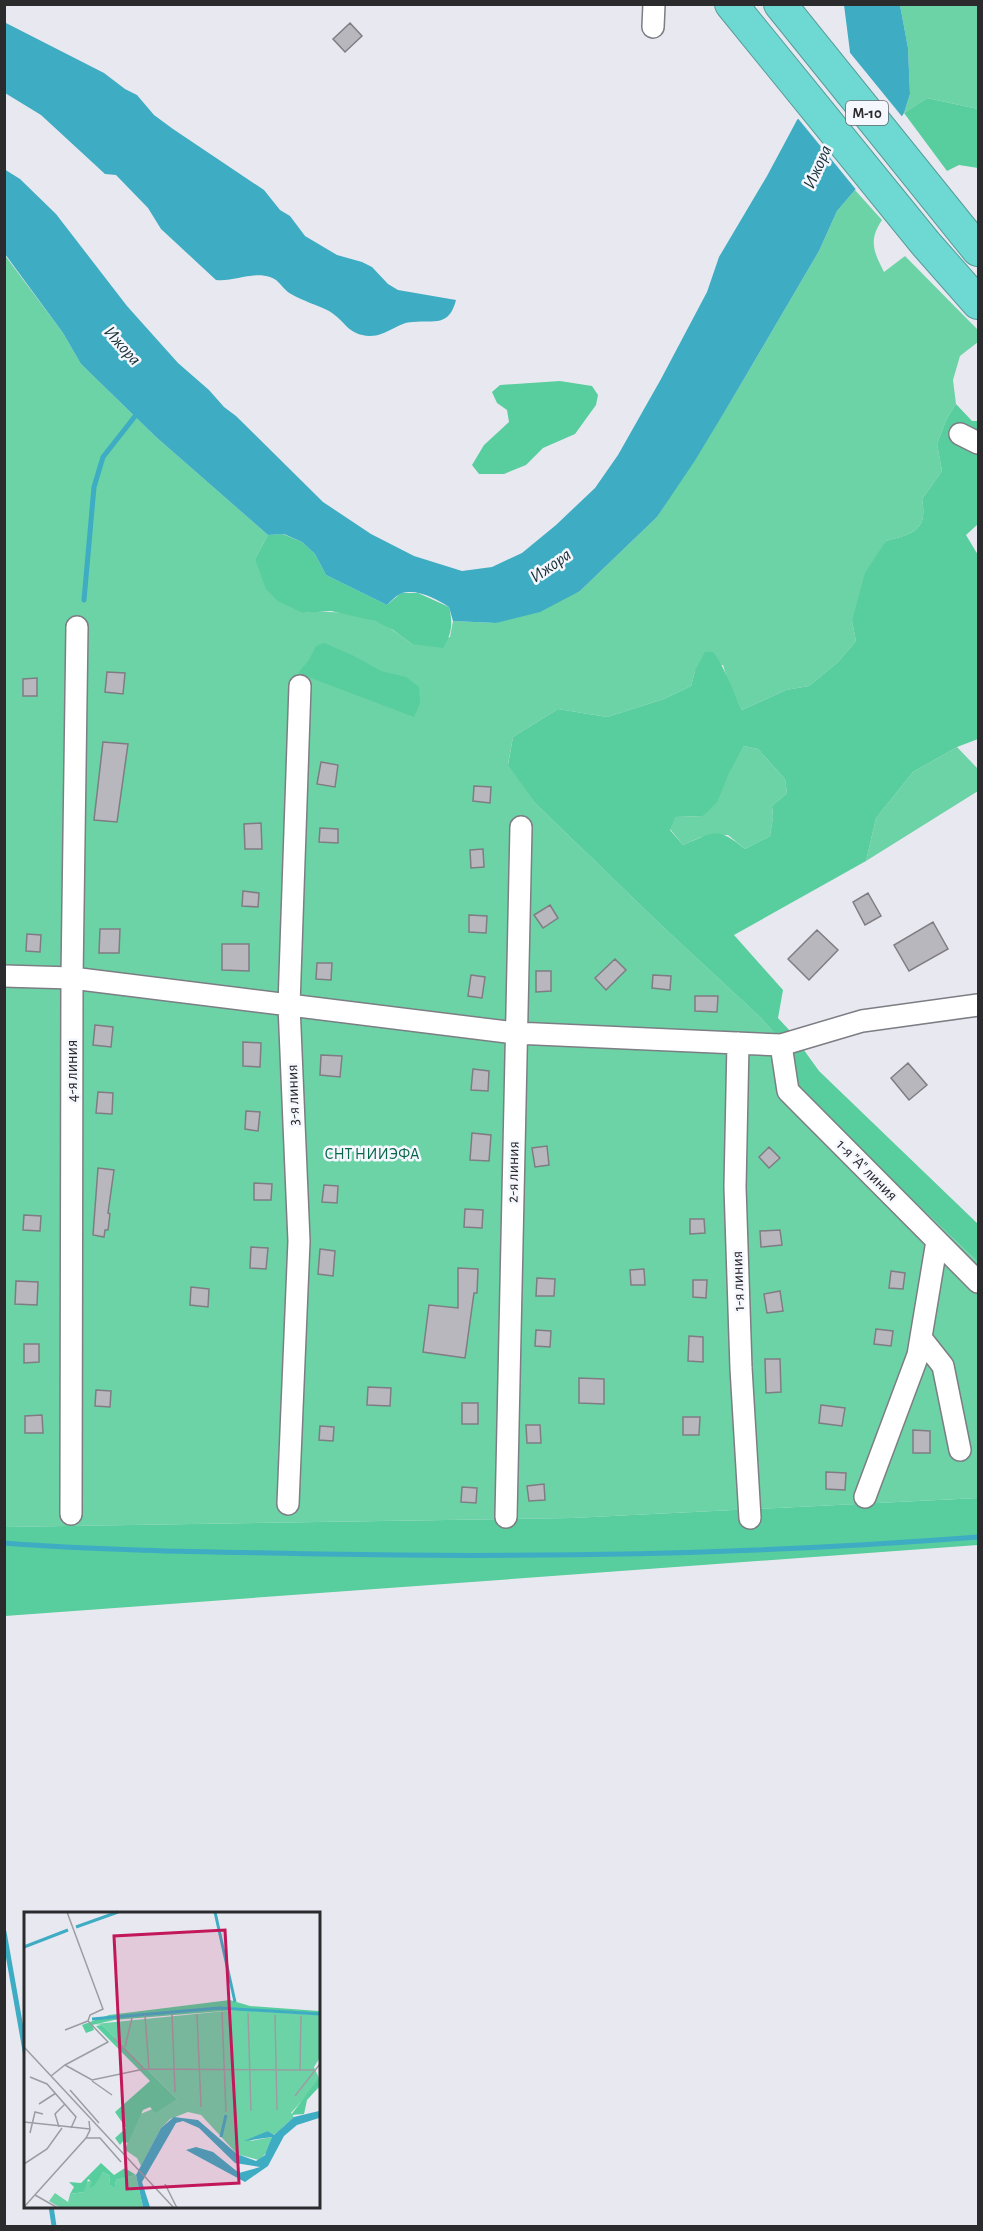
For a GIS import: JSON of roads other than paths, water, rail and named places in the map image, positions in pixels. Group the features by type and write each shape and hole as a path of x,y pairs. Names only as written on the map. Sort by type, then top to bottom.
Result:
{"highway":[{"name":"М-10","path":"731,4 926,244 978,303"},
{"name":"М-10","path":"780,4 978,250"}],"street":[{"path":"653,27 654,4"},
{"name":"4-я линия","path":"71,1514 72,978 77,627"},
{"name":"3-я линия","path":"288,1504 299,1241 289,1005 300,686"},
{"name":"2-я линия","path":"506,1517 521,827"},
{"path":"4,976 72,978 515,1033 781,1045 862,1021 978,1005"},
{"name":"1-я линия","path":"738,1043 735,1187 741,1368 750,1518"},
{"name":"1-я \"А\" линия","path":"781,1045 788,1091 978,1282"},
{"path":"866,1497 918,1355 937,1241"},
{"path":"921,1338 943,1366 960,1450"}],"water":[{"name":"Ижора","path":"844,5 900,5 908,48 910,94 904,113 855,190 837,211 819,251 731,401 657,517 580,591 540,612 496,623 453,621 449,607 427,596 415,592 402,593 387,605 326,575 315,554 302,542 284,534 268,535 156,437 81,364 63,333 5,254 4,169 20,179 56,214 127,306 178,363 209,390 323,502 371,534 414,556 462,571 492,567 522,553 556,525 595,488 618,455 707,292 719,257 797,120 850,52"},
{"path":"4,22 104,73 137,95 154,115 264,190 280,210 290,216 305,236 337,255 372,267 388,284 398,290 456,300 453,309 449,315 440,320 402,324 382,334 370,336 356,333 329,311 291,294 270,277 257,275 216,280 161,229 148,208 116,175 105,174 41,115 5,93"}],"waterway":[{"path":"84,600 94,487 103,457 136,415"},
{"path":"4,1543 163,1551 569,1555 733,1551 978,1537"},
{"path":"4,1932 24,2045"},
{"path":"51,2207 54,2226"}],"park label":[{"name":"СНТ НИИЭФА","path":"372,1154"}]}
